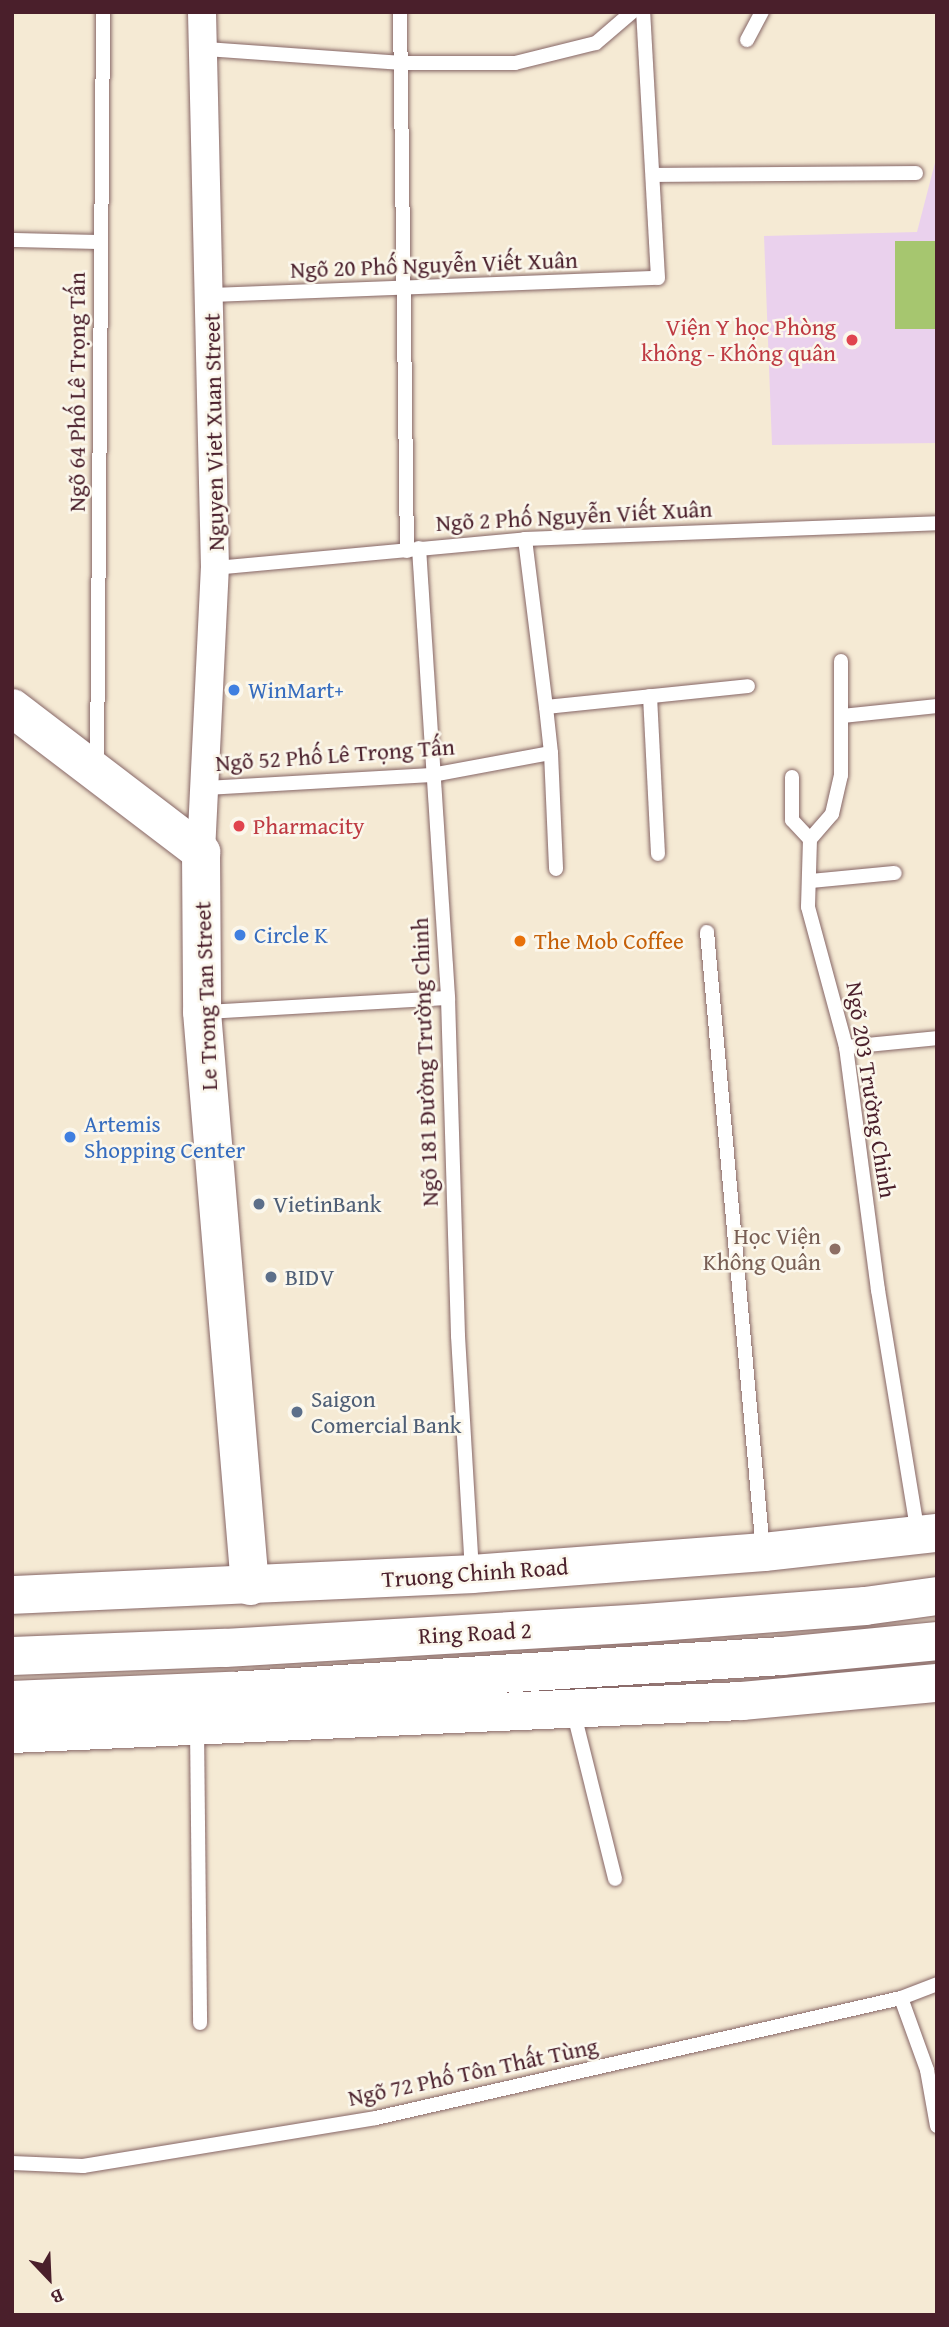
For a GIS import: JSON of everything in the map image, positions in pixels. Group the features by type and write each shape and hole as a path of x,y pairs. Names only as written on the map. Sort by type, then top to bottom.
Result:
{"main road":[{"path":"12,708 201,852"},
{"name":"Le Trong Tan Street","path":"201,852 202,1012 250,1586"},
{"name":"Truong Chinh Road","path":"18,1589 250,1586 472,1574 764,1552 928,1534"},
{"name":"Ring Road 2","path":"12,1656 645,1623 865,1606 937,1596"},
{"name":"Ring Road 2","path":"12,1700 658,1664 937,1641"},
{"path":"20,1741 197,1725 742,1701 937,1684"}],"street":[{"name":"Nguyen Viet Xuan Street","path":"201,852 215,568 212,295 206,49 202,12"}],"lane":[{"name":"Ngõ 64 Phố Lê Trọng Tấn","path":"97,772 103,12"},
{"name":"Ngõ 181 Đường Trường Chinh","path":"400,12 403,63 403,290 413,549 448,998 458,1336 472,1574"},
{"path":"206,49 403,63 515,63 579,51 596,43 632,12"},
{"path":"643,12 653,175 916,173"},
{"path":"747,40 762,12"},
{"name":"Ngõ 20 Phố Nguyễn Viết Xuân","path":"212,295 403,290 658,278 653,175"},
{"path":"12,240 101,242"},
{"name":"Ngõ 2 Phố Nguyễn Viết Xuân","path":"215,568 525,539 937,523"},
{"path":"525,539 551,753 556,869"},
{"path":"792,777 793,820 810,839 832,814 841,775 841,661"},
{"path":"546,707 748,687"},
{"path":"650,696 658,854"},
{"path":"842,716 937,706"},
{"name":"Ngõ 52 Phố Lê Trọng Tấn","path":"206,788 432,775 551,753"},
{"name":"Ngõ 203 Trường Chinh","path":"810,839 808,907 816,945 832,982 846,1046 878,1290 928,1534"},
{"path":"810,881 895,873"},
{"path":"707,932 764,1552"},
{"path":"202,1012 448,998"},
{"path":"846,1046 937,1038"},
{"path":"573,1709 615,1879"},
{"path":"197,1725 200,2023"},
{"name":"Ngõ 72 Phố Tôn Thất Tùng","path":"12,2163 83,2166 376,2118 901,1998 937,1984"},
{"path":"901,1998 927,2070 937,2126"}],"shaded area":[{"name":"Viện Y học Phòng không - Không quân","path":"937,155 937,443 772,445 764,236 917,232"}],"green space":[{"path":"895,241 937,241 937,329 895,329"}],"place":[{"name":"Viện Y học Phòng không - Không quân","path":"852,340"},
{"name":"WinMart+","path":"234,690"},
{"name":"Pharmacity","path":"239,826"},
{"name":"Circle K","path":"240,935"},
{"name":"The Mob Coffee","path":"520,941"},
{"name":"Artemis Shopping Center","path":"70,1137"},
{"name":"VietinBank","path":"259,1204"},
{"name":"Học Viện Không Quân","path":"835,1249"},
{"name":"BIDV","path":"271,1277"},
{"name":"Saigon Comercial Bank","path":"297,1412"}]}
